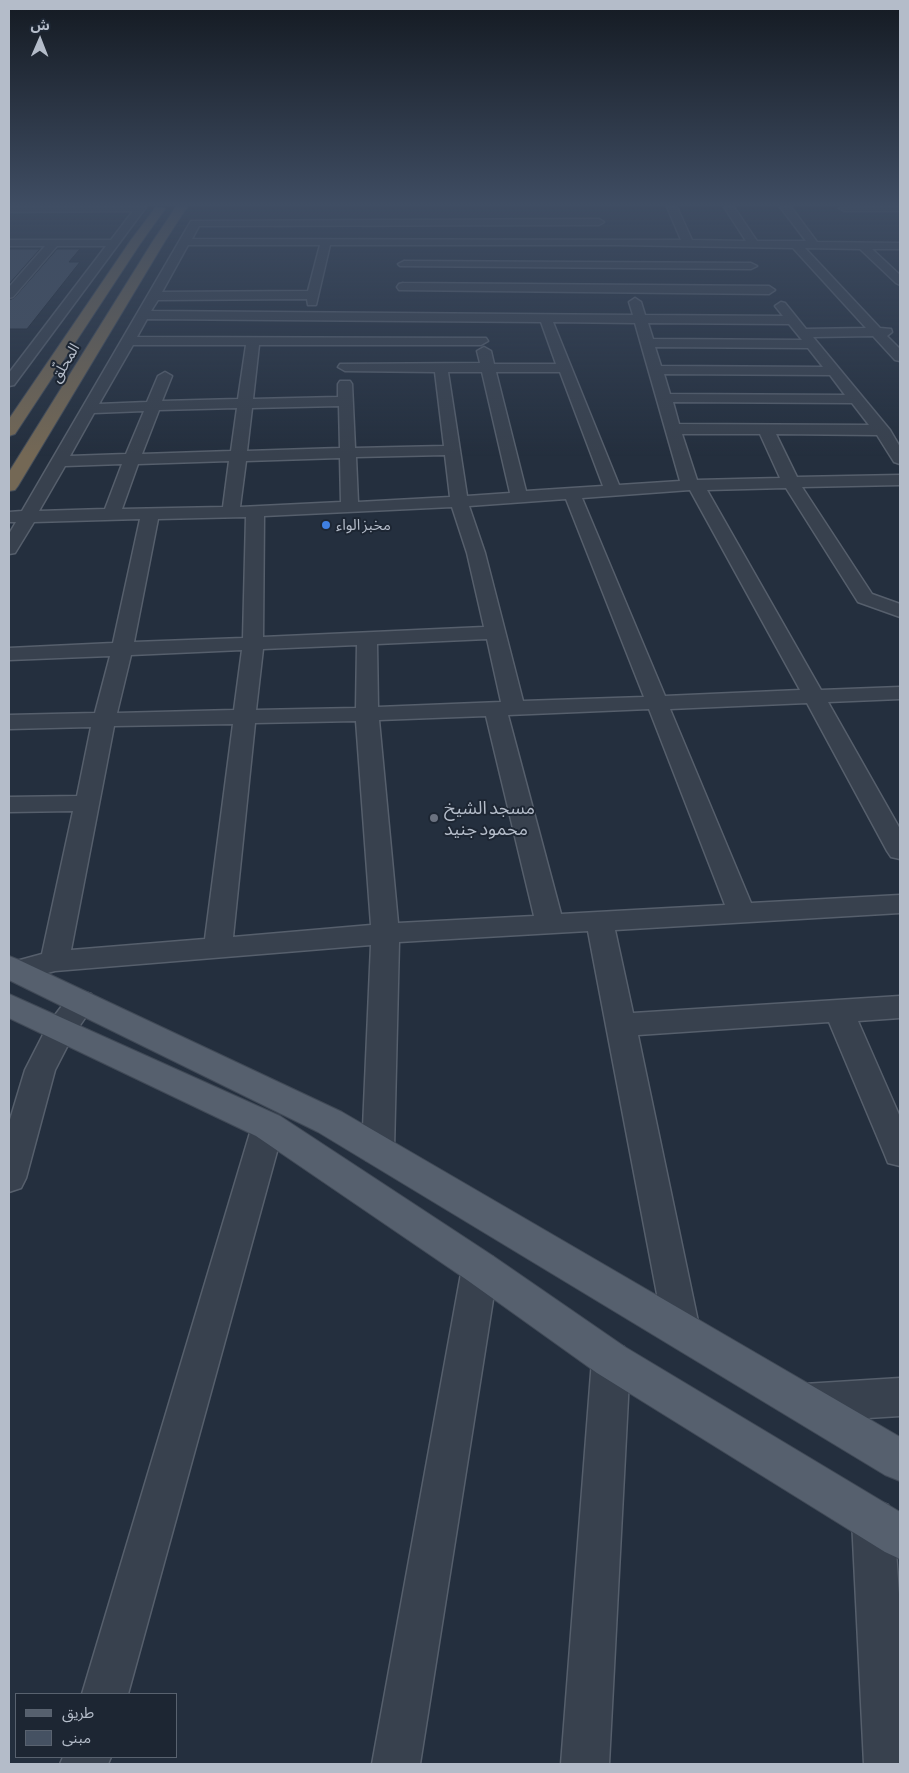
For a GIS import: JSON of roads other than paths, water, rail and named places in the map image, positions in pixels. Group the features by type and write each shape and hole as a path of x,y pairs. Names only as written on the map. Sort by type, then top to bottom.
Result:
{"highway":[{"name":"المحلّق","path":"9,431 103,290"},
{"name":"المحلّق","path":"9,486 129,290"}],"main road":[{"path":"11,981 80,1002 330,1122 900,1460"},
{"path":"11,981 60,1030 268,1126 480,1268 611,1360 887,1528"}],"street":[{"path":"9,382 79,290"},
{"path":"9,549 142,315 159,290"},
{"path":"154,296 313,298 313,290"},
{"path":"403,290 403,302"},
{"path":"142,315 346,316 403,302 603,290"},
{"path":"632,290 673,430 693,485 900,852"},
{"path":"751,290 769,290 882,430 900,459"},
{"path":"837,290 900,358"},
{"path":"403,302 475,316 792,320"},
{"path":"346,316 344,341 350,507"},
{"path":"475,316 519,497"},
{"path":"545,317 612,490"},
{"path":"802,332 900,332"},
{"path":"128,340 481,341"},
{"path":"230,512 253,340"},
{"path":"647,343 812,344"},
{"path":"345,367 565,368"},
{"path":"440,368 459,501 476,553 495,633 505,709 550,924"},
{"path":"655,370 833,371"},
{"path":"112,514 165,376"},
{"path":"664,398 856,399"},
{"path":"88,409 346,401"},
{"path":"673,430 882,430"},
{"path":"766,430 791,483 865,598 900,611"},
{"path":"59,461 453,450"},
{"path":"9,518 350,507 693,485 900,480"},
{"path":"572,493 742,913"},
{"path":"218,948 253,643 255,511"},
{"path":"55,961 104,720 122,649 150,514"},
{"path":"9,654 495,633"},
{"path":"367,638 367,714 385,934 378,1150"},
{"path":"9,722 367,714 900,692"},
{"path":"9,804 87,803"},
{"path":"11,981 55,961 385,934 900,904"},
{"path":"600,921 682,1330"},
{"path":"9,1178 40,1070 60,1030 80,1002"},
{"path":"622,1025 900,1006"},
{"path":"839,1011 900,1153"},
{"path":"105,1693 268,1126"},
{"path":"396,1764 480,1268"},
{"path":"585,1764 611,1360"},
{"path":"804,1402 900,1397"},
{"path":"887,1528 888,1764"}],"place":[{"name":"مخبز الواء","path":"326,525"},
{"name":"مسجد الشيخ محمود جنيد","path":"434,818"}]}
